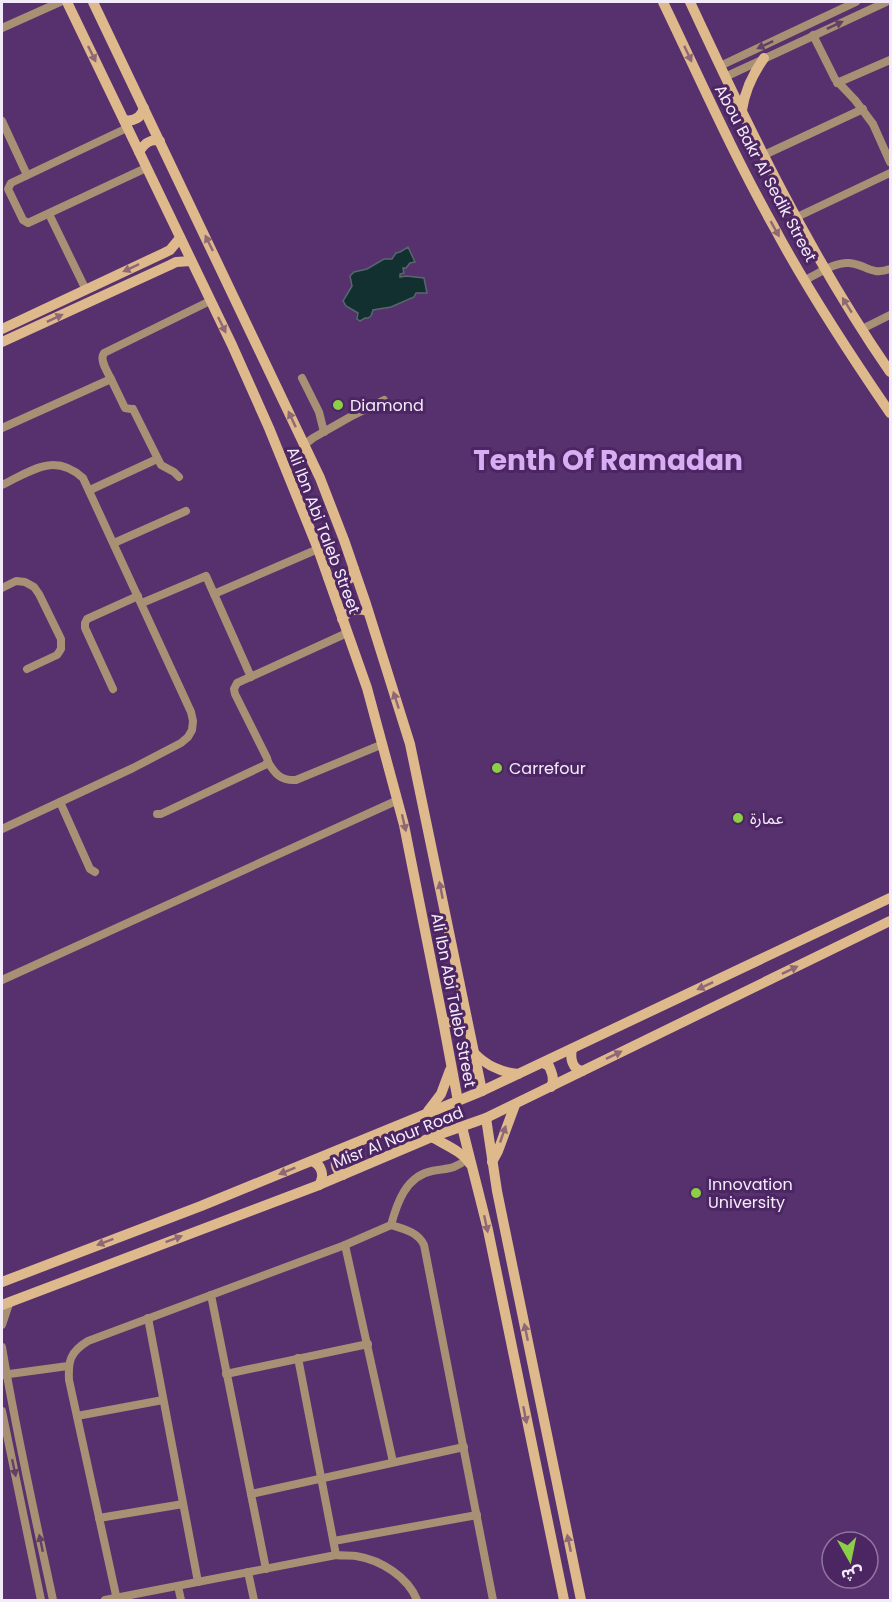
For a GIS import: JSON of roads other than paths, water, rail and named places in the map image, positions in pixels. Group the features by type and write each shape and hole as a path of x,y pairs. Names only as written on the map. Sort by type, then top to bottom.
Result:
{"street":[{"path":"2,28 60,2"},
{"name":"Ali Ibn Abi Taleb Street","path":"67,2 269,428 328,577 367,688 398,800 418,888 458,1101"},
{"name":"Ali Ibn Abi Taleb Street","path":"93,2 320,478 354,569 410,744 482,1091"},
{"name":"Abou Bakr Al Sedik Street","path":"663,2 775,229 859,367 891,413"},
{"name":"Abou Bakr Al Sedik Street","path":"690,2 764,155 825,270 891,372"},
{"path":"723,72 737,58 856,2"},
{"path":"723,72 742,69 886,2"},
{"path":"813,35 837,83 863,109 873,124 891,162"},
{"path":"737,58 742,69"},
{"path":"742,110 746,88 764,58"},
{"path":"837,83 891,60"},
{"path":"144,108 138,119 130,121 11,183 8,189 23,220 28,223 147,168"},
{"path":"764,155 863,109"},
{"path":"2,121 27,175"},
{"path":"139,152 142,146 149,141 160,141"},
{"path":"797,217 891,173"},
{"path":"49,214 86,290"},
{"path":"2,329 170,250 180,238"},
{"path":"2,342 176,262 191,261"},
{"path":"805,280 835,265 846,263 857,264 867,270 877,272 891,269"},
{"path":"179,477 161,465 157,459 132,409 125,408 102,359 104,353 210,301"},
{"path":"862,328 891,315"},
{"path":"2,428 111,378"},
{"path":"302,378 319,412 324,432"},
{"path":"304,445 350,417 384,400"},
{"path":"90,490 157,459"},
{"path":"2,485 44,465 54,464 75,470 83,478 140,599 193,721 192,730 181,743 2,829"},
{"path":"114,543 186,511"},
{"path":"214,594 318,549"},
{"path":"328,577 332,581 342,583 349,579 354,569"},
{"path":"113,689 85,628 87,619 206,576 251,677"},
{"path":"2,588 16,581 25,582 34,587 61,639 62,649 57,655 27,669"},
{"path":"342,619 354,609 368,611"},
{"path":"347,633 237,683 234,689 235,694 267,762 274,772 287,781 296,780 383,744"},
{"path":"157,814 180,806 267,762"},
{"path":"2,980 398,800"},
{"path":"60,802 90,869 95,872"},
{"name":"Misr Al Nour Road","path":"2,1282 201,1206 482,1091 891,898"},
{"name":"Misr Al Nour Road","path":"6,1303 319,1185 432,1137 486,1118 891,921"},
{"path":"443,1021 448,1023 458,1021 465,1014"},
{"path":"572,1049 572,1062 582,1071"},
{"path":"474,1053 494,1068 518,1074"},
{"path":"543,1063 549,1066 552,1072 551,1087"},
{"path":"422,1116 441,1094 449,1076 450,1067"},
{"path":"492,1162 515,1105"},
{"path":"486,1118 497,1191 581,1600"},
{"path":"462,1127 480,1195 564,1600"},
{"path":"432,1137 470,1164"},
{"path":"339,1150 334,1162 337,1170 343,1175"},
{"path":"312,1161 319,1166 322,1173 322,1181 319,1185"},
{"path":"391,1225 402,1196 419,1174 449,1170 470,1164"},
{"path":"480,1195 497,1191"},
{"path":"117,1599 69,1380 68,1366 78,1347 88,1341 345,1245 391,1225 414,1233 424,1245 493,1600"},
{"path":"345,1245 393,1462"},
{"path":"211,1295 266,1569"},
{"path":"2,1325 6,1303"},
{"path":"148,1318 198,1582"},
{"path":"226,1374 368,1344"},
{"path":"2,1347 4,1375 53,1600"},
{"path":"298,1358 336,1555"},
{"path":"4,1375 68,1366"},
{"path":"77,1416 163,1400"},
{"path":"2,1411 41,1600"},
{"path":"2,1426 8,1436"},
{"path":"250,1494 464,1447"},
{"path":"20,1497 30,1495"},
{"path":"99,1518 183,1504"},
{"path":"334,1541 477,1515"},
{"path":"105,1600 336,1555 356,1556 375,1561 406,1582 417,1600"},
{"path":"248,1572 254,1600"},
{"path":"178,1586 181,1600"}],"place":[{"name":"Diamond","path":"338,405"},
{"name":"Carrefour","path":"497,768"},
{"name":"عمارة","path":"738,818"},
{"name":"Innovation University","path":"696,1193"}],"district":[{"name":"Tenth Of Ramadan","path":"608,460"}]}
